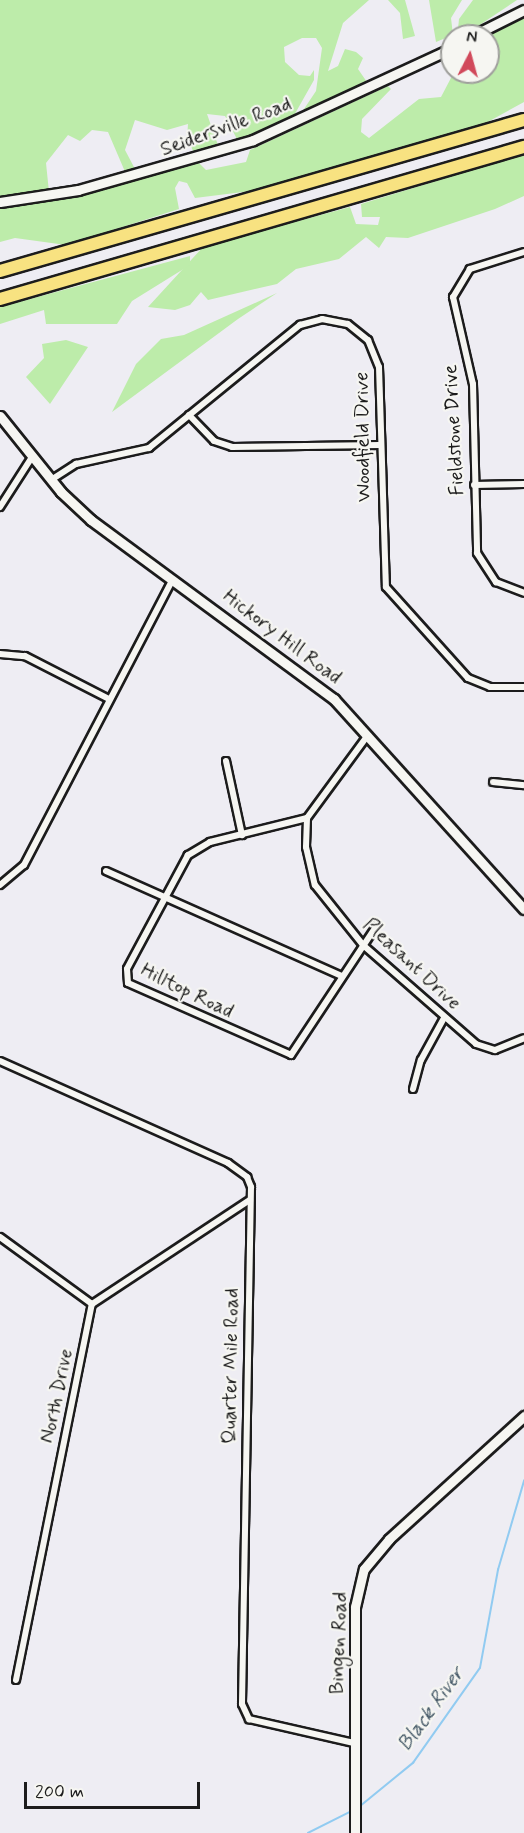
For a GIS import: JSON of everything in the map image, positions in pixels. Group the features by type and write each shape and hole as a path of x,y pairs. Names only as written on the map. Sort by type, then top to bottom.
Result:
{"highway":[{"path":"0,271 524,120"},
{"path":"0,299 524,147"}],"street":[{"path":"496,24 524,10"},
{"name":"Seidersville Road","path":"0,202 78,190 253,140 440,54"},
{"name":"Fieldstone Drive","path":"524,252 470,269 453,292 471,372 474,485 480,561 496,582 524,592"},
{"name":"Woodfield Drive","path":"51,480 76,464 129,457 149,448 300,325 335,320 359,330 375,352 380,445 382,568 389,594 468,678 490,687 524,687"},
{"name":"Hickory Hill Road","path":"0,416 51,480 91,520 310,677 368,735 524,909"},
{"path":"189,416 214,441 232,447 380,445"},
{"path":"0,507 32,457"},
{"path":"474,485 524,484"},
{"path":"0,885 24,865 173,579"},
{"path":"0,654 25,656 109,699"},
{"path":"307,818 368,735"},
{"path":"226,761 242,835"},
{"path":"493,782 524,785"},
{"name":"Hilltop Road","path":"307,818 242,835 192,852 163,898 127,969 128,983 291,1055 300,1049 342,976 377,925"},
{"name":"Pleasant Drive","path":"307,818 306,847 315,885 363,945 444,1018 490,1050 505,1049 524,1038"},
{"path":"106,871 342,976"},
{"path":"413,1089 420,1059 444,1018"},
{"name":"Quarter Mile Road","path":"0,1061 234,1166 247,1177 250,1200 242,1704 249,1719 354,1743"},
{"path":"0,1237 92,1304 250,1200"},
{"name":"North Drive","path":"16,1680 92,1304"},
{"name":"Bingen Road","path":"355,1833 356,1607 364,1569 389,1539 524,1416"}],"green space":[{"path":"0,0 369,0 343,23 328,71 338,66 345,49 356,52 363,58 358,69 369,85 300,115 316,91 322,48 316,38 302,38 284,47 285,62 299,75 310,76 314,70 314,80 292,119 239,143 225,116 207,114 219,148 195,155 187,138 188,124 167,130 135,120 125,150 135,169 126,174 108,132 92,130 80,141 68,135 46,163 49,192 0,198"},
{"path":"388,0 405,0 415,36 403,39 400,13"},
{"path":"429,0 462,0 451,18 452,24 440,24 440,40 436,42"},
{"path":"473,0 517,0 481,24 458,24 459,19"},
{"path":"524,13 524,102 484,124 251,191 195,198 187,183 179,181 175,188 179,209 66,245 15,238 0,242 0,205 53,200 199,163 206,170 246,162 250,150 388,86 391,89 362,119 361,132 369,138 419,99 441,97 448,84 500,84 500,26"},
{"path":"524,154 524,196 495,209 408,238 386,237 379,248 366,237 339,259 296,269 277,284 208,300 201,292 190,305 175,310 148,307 203,247 350,207 356,224 378,225 380,217 362,217 361,204"},
{"path":"190,256 190,265 132,301 117,324 46,324 44,310 0,324 0,307"},
{"path":"277,293 112,412 136,364 161,339 184,335"},
{"path":"66,340 88,347 50,404 26,377 44,358 42,344"}],"waterway":[{"path":"359,1807 413,1763 480,1668 498,1570 524,1481"},
{"name":"Black River","path":"308,1833 350,1812"}]}
